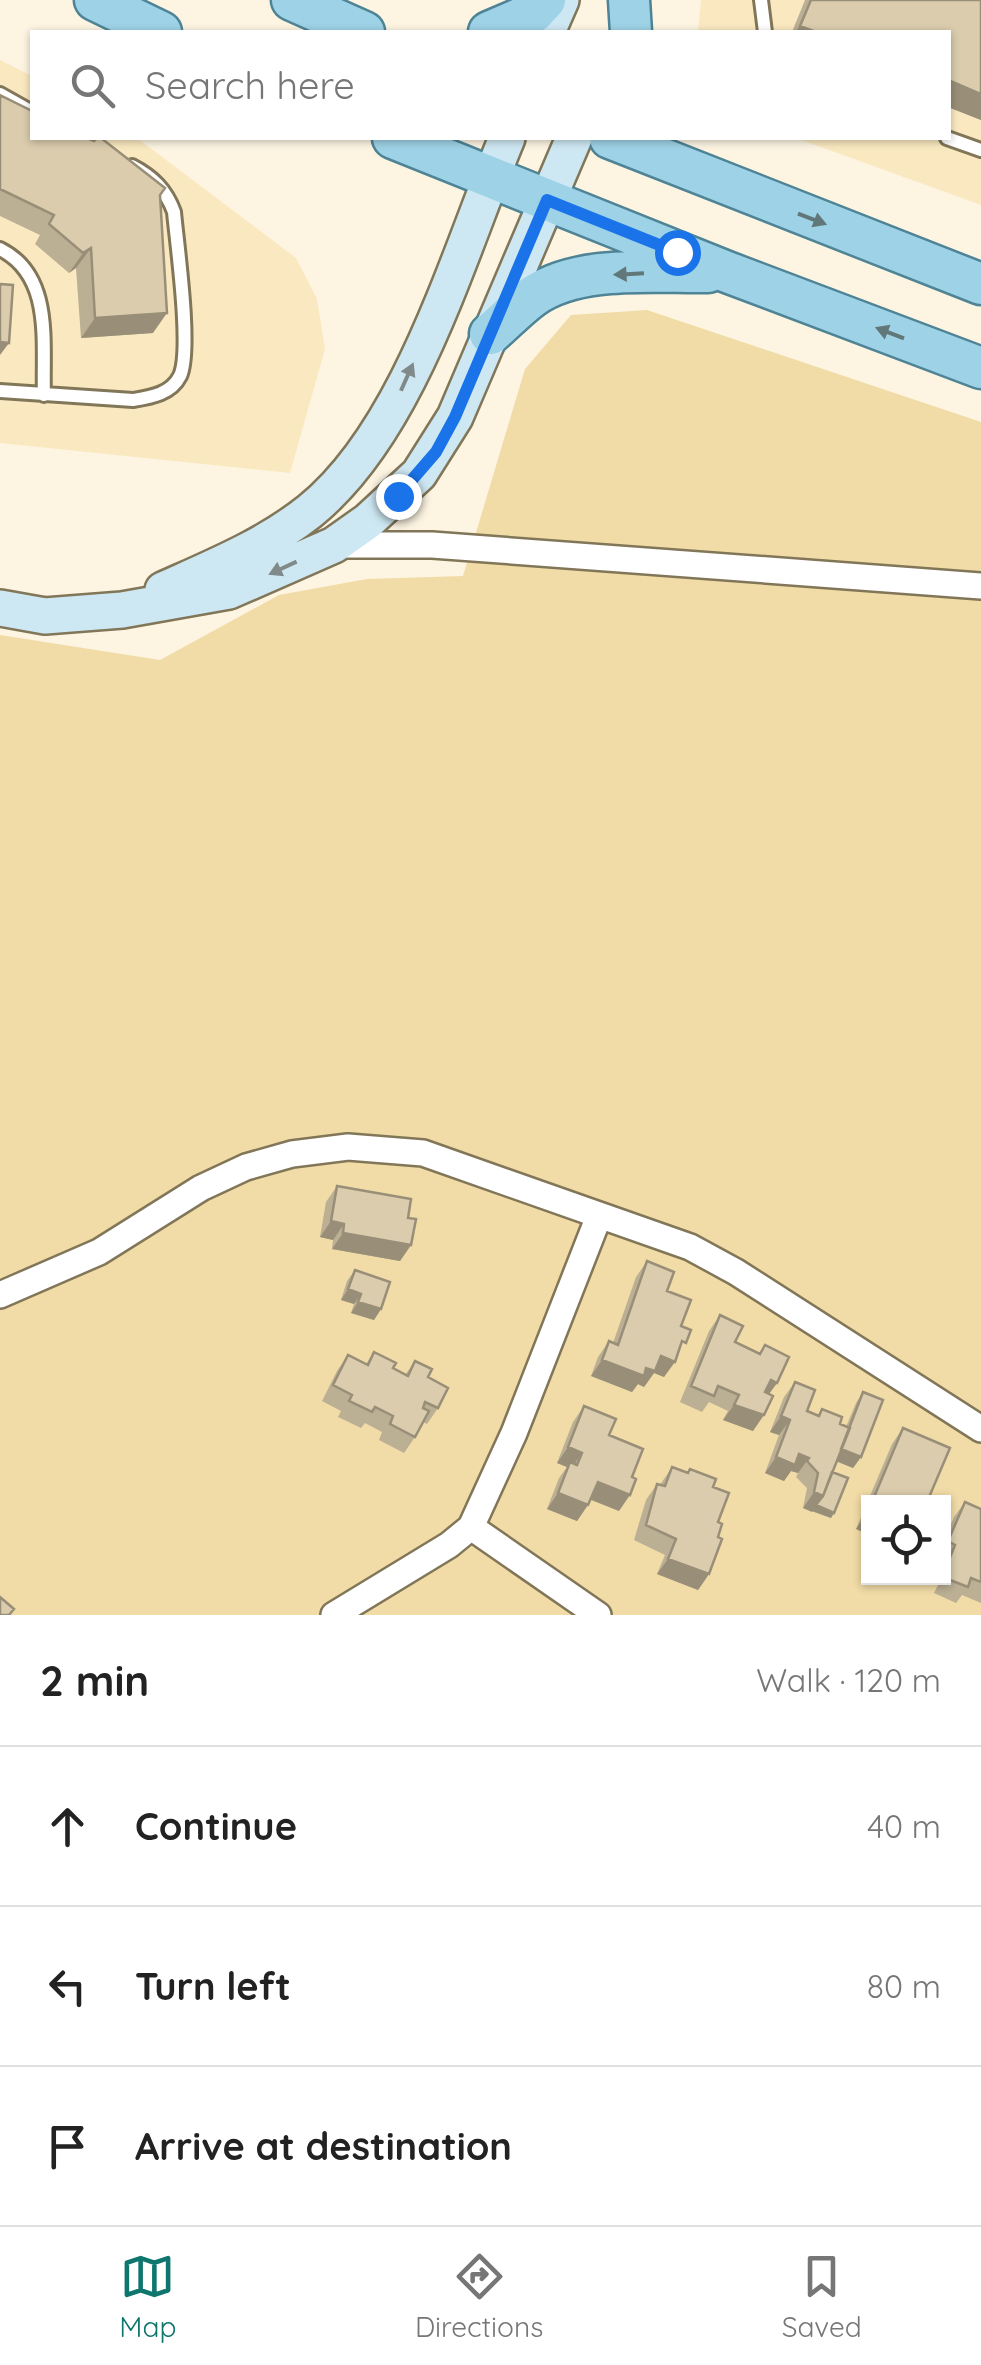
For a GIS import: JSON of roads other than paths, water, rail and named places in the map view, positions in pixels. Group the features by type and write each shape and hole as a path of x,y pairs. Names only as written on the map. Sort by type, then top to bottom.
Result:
{"main road":[{"path":"96,0 157,30"},
{"path":"292,0 361,30"},
{"path":"494,30 533,13 545,0"},
{"path":"629,0 631,30"},
{"path":"399,140 727,272 981,368"},
{"path":"615,140 981,284"},
{"path":"685,140 738,190"},
{"path":"490,334 534,296 562,284 593,276 727,272"}],"street":[{"path":"548,30 561,0"},
{"path":"617,30 629,0"},
{"path":"122,610 264,544 312,509 358,461 393,408 506,140"},
{"path":"0,608 46,616 122,610 229,591 334,545 368,521 419,474 455,417 573,140"},
{"path":"334,545 432,545 981,586"},
{"path":"0,1295 99,1252 201,1188 246,1167 292,1154 348,1147 423,1154 690,1248 736,1272 981,1429"},
{"path":"334,1615 472,1527 514,1433 598,1216"},
{"path":"472,1527 598,1615"}],"lane":[{"path":"761,0 766,30"},
{"path":"0,94 30,111"},
{"path":"951,139 981,150"},
{"path":"0,391 134,400 168,390 180,375 184,332 174,212 168,196 150,175 115,156"},
{"path":"0,249 28,270 37,287 44,395"}]}
